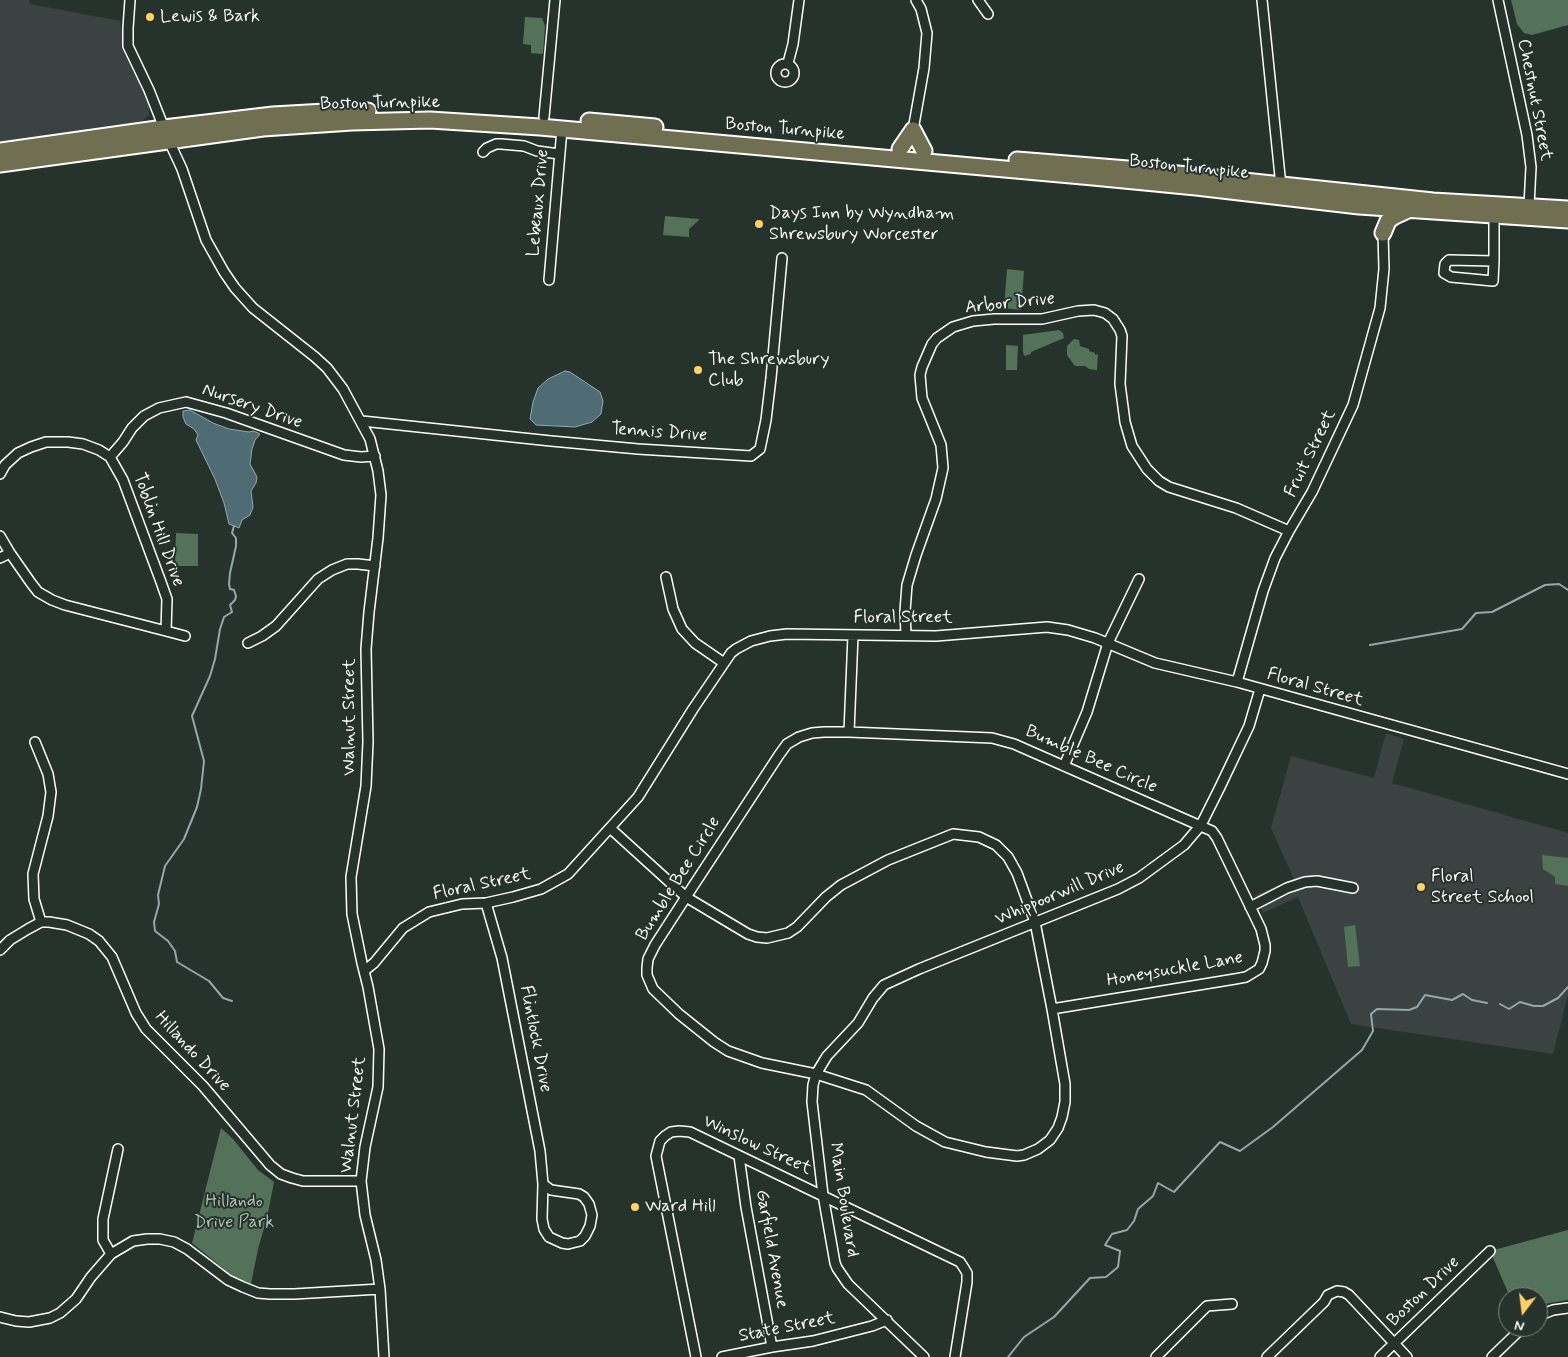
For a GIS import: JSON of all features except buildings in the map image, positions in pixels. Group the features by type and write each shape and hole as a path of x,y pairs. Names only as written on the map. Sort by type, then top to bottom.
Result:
{"highway":[{"name":"Boston Turnpike","path":"0,164 273,115 325,112 448,111 544,117 1122,169 1464,204 1568,209"},
{"name":"Boston Turnpike","path":"0,151 167,134 335,122 390,120 465,122 562,129 1177,185 1359,206 1568,220"},
{"path":"900,149 913,130 924,151"},
{"path":"1359,206 1374,215 1383,233"},
{"path":"1383,233 1388,221 1409,210"}],"street":[{"name":"Walnut Street","path":"130,0 128,46 149,90 182,169 206,240 235,288 253,308 327,368 343,389 362,421 375,456 381,495 375,566 368,612 366,650 368,742 366,786 351,877 352,914 374,1019 379,1060 378,1087 361,1181 365,1215 376,1260 380,1290 384,1357"},
{"path":"544,117 555,0"},
{"path":"788,63 793,44 798,0"},
{"path":"913,130 924,68 927,33 921,9 916,0"},
{"path":"978,0 988,14"},
{"path":"1262,0 1281,186"},
{"name":"Chestnut Street","path":"1498,0 1527,135 1531,167 1529,206"},
{"name":"Lebeaux Drive","path":"549,280 562,129"},
{"path":"483,152 496,144 501,144 524,146 537,151 559,154"},
{"path":"1494,216 1494,260 1493,281 1451,278 1444,273 1445,264 1449,260 1494,260"},
{"name":"Fruit Street","path":"1237,682 1263,591 1275,558 1312,492 1353,405 1380,308 1384,269 1383,233"},
{"name":"Tennis Drive","path":"362,421 570,443 751,456 760,449 766,420 782,258"},
{"name":"Arbor Drive","path":"906,635 904,611 907,586 917,550 936,499 943,468 941,445 924,407 920,388 920,375 932,344 941,334 953,327 973,321 1042,319 1078,311 1094,310 1105,313 1113,320 1122,336 1120,384 1125,422 1132,446 1146,470 1169,487 1236,508 1289,531"},
{"name":"Nursery Drive","path":"110,457 132,428 144,416 159,408 186,402 226,413 344,455 375,456"},
{"path":"0,474 3,463 30,447 46,442 84,444 110,457"},
{"name":"Toblin Hill Drive","path":"110,457 123,480 167,599 166,631"},
{"path":"0,536 23,574 38,592 52,600 185,636"},
{"path":"0,558 10,553"},
{"path":"248,642 262,636 276,626 318,579 332,570 347,564 375,566"},
{"path":"666,577 674,610 682,629 695,643 724,663"},
{"path":"1064,766 1087,712 1108,643 1139,579"},
{"name":"Floral Street","path":"364,971 374,963 403,928 429,912 452,906 513,898 541,889 562,878 638,797 693,709 736,648 750,641 770,636 787,634 946,635 1046,627 1068,630 1108,643 1155,663 1237,682 1568,774"},
{"path":"849,732 853,635"},
{"name":"Whippoorwill Drive","path":"816,1074 827,1056 858,1023 873,998 884,985 1118,888 1139,878 1184,845 1201,825 1249,726 1260,689"},
{"name":"Bumble Bee Circle","path":"610,828 686,897 748,934 767,938 788,933 797,928 826,897 850,880 888,860 957,834 988,840 1001,849 1017,873 1035,922 1065,1084 1065,1102 1062,1117 1058,1128 1050,1140 1038,1149 1017,1156 986,1152 945,1142 916,1126 866,1090 816,1074 762,1063 728,1051 679,1014 653,989 647,976 646,968 655,945 686,897 778,755 787,744 799,737 812,733 849,732 992,738 1014,744 1201,825"},
{"path":"0,950 10,940 41,922 34,899 33,874 48,816 51,792 48,774 35,742"},
{"name":"Honeysuckle Lane","path":"1052,1008 1246,976 1259,969 1265,951 1261,929 1218,838 1212,831 1201,825"},
{"path":"1250,907 1287,888 1305,882 1317,881 1353,888"},
{"name":"Flintlock Drive","path":"486,902 502,958 540,1151 544,1229 550,1237 562,1243 568,1244 580,1241 590,1226 592,1215 589,1204 579,1194 551,1190 543,1184"},
{"name":"Hillando Drive","path":"41,922 67,925 89,934 104,946 112,957 136,1014 146,1029 203,1086 270,1165 282,1174 302,1181 361,1181"},
{"name":"Main Boulevard","path":"816,1074 812,1102 823,1195 831,1247 837,1268 848,1284 924,1357"},
{"name":"Winslow Street","path":"696,1357 656,1156 660,1141 671,1132 678,1131 690,1132 960,1262 964,1268 967,1282 955,1357"},
{"path":"111,1254 103,1240 103,1219 118,1149"},
{"name":"Garfield Avenue","path":"738,1156 772,1347"},
{"path":"0,1317 29,1322 60,1313 76,1299 91,1277 111,1254 133,1241 147,1239 174,1242 187,1248 228,1280 258,1293 294,1294 380,1290"},
{"name":"Boston Drive","path":"1380,1357 1490,1251"},
{"path":"1267,1357 1324,1302 1328,1295 1337,1290 1349,1295 1407,1357"},
{"path":"1156,1357 1207,1306 1232,1304"},
{"path":"1548,1312 1568,1308"},
{"name":"State Street","path":"722,1357 813,1341 872,1326 886,1320"},
{"path":"1492,1357 1513,1337"}],"shaded area":[{"path":"0,0 29,0 30,4 120,21 125,54 149,103 149,115 140,123 0,146"},
{"name":"Floral Street School","path":"1386,733 1404,739 1392,783 1568,833 1568,995 1553,1054 1351,1024 1298,897 1263,913 1255,895 1294,879 1271,828 1291,756 1374,778"}],"green space":[{"path":"1511,0 1568,0 1568,25 1532,35 1524,33 1517,24"},
{"path":"525,17 542,18 545,26 543,54 531,53 531,45 523,44"},
{"path":"665,216 699,220 689,229 689,237 663,235"},
{"path":"1007,269 1024,271 1021,310 1004,308"},
{"path":"1059,330 1063,333 1064,338 1024,356 1023,335"},
{"path":"1074,339 1079,340 1080,346 1089,349 1095,355 1098,354 1097,370 1089,369 1085,366 1075,366 1067,355 1067,346"},
{"path":"1006,345 1018,346 1017,370 1006,370"},
{"path":"176,533 198,534 198,566 175,566"},
{"path":"1542,855 1568,858 1568,886 1555,884 1555,877 1543,869"},
{"path":"1355,925 1360,966 1348,967 1344,927"},
{"name":"Hillando Drive Park","path":"221,1128 233,1139 258,1170 274,1182 251,1284 230,1274 192,1243"},
{"path":"1568,1230 1568,1300 1548,1303 1548,1287 1506,1287 1490,1251"}],"water":[{"path":"565,371 570,372 600,392 603,401 601,414 592,422 575,427 536,425 530,419 538,388 548,379"},
{"path":"190,410 213,423 229,429 254,431 260,434 255,440 252,449 250,464 257,477 251,491 253,507 250,515 242,520 239,528 229,524 215,479 196,440 198,435 194,429 186,424 183,417 183,411"}],"waterway":[{"path":"232,1001 223,998 209,981 177,962 175,951 168,941 155,931 154,922 165,866 184,839 197,807 201,789 204,761 192,716 210,676 224,617 232,612 230,605 236,596 234,590 230,589 229,584 236,546 236,538 232,533 234,526"},
{"path":"1370,645 1462,629 1476,613 1492,612 1545,585 1559,584 1568,590"},
{"path":"1500,1004 1509,1009 1520,1002 1534,1006 1543,1006 1558,998 1568,987"},
{"path":"1008,1357 1024,1337 1054,1317 1090,1278 1106,1277 1118,1267 1120,1251 1105,1245 1112,1234 1127,1230 1134,1221 1138,1209 1153,1196 1158,1183 1174,1192 1220,1142 1240,1151 1273,1127 1362,1050 1373,1031 1371,1014 1377,1009 1409,1010 1417,1007 1425,995 1452,1000 1463,994 1472,1000 1487,1003"}],"place":[{"name":"Lewis & Bark","path":"150,17"},
{"name":"Days Inn by Wyndham Shrewsbury Worcester","path":"759,224"},
{"name":"The Shrewsbury Club","path":"698,370"},
{"name":"Floral Street School","path":"1421,887"},
{"name":"Ward Hill","path":"635,1207"}]}
